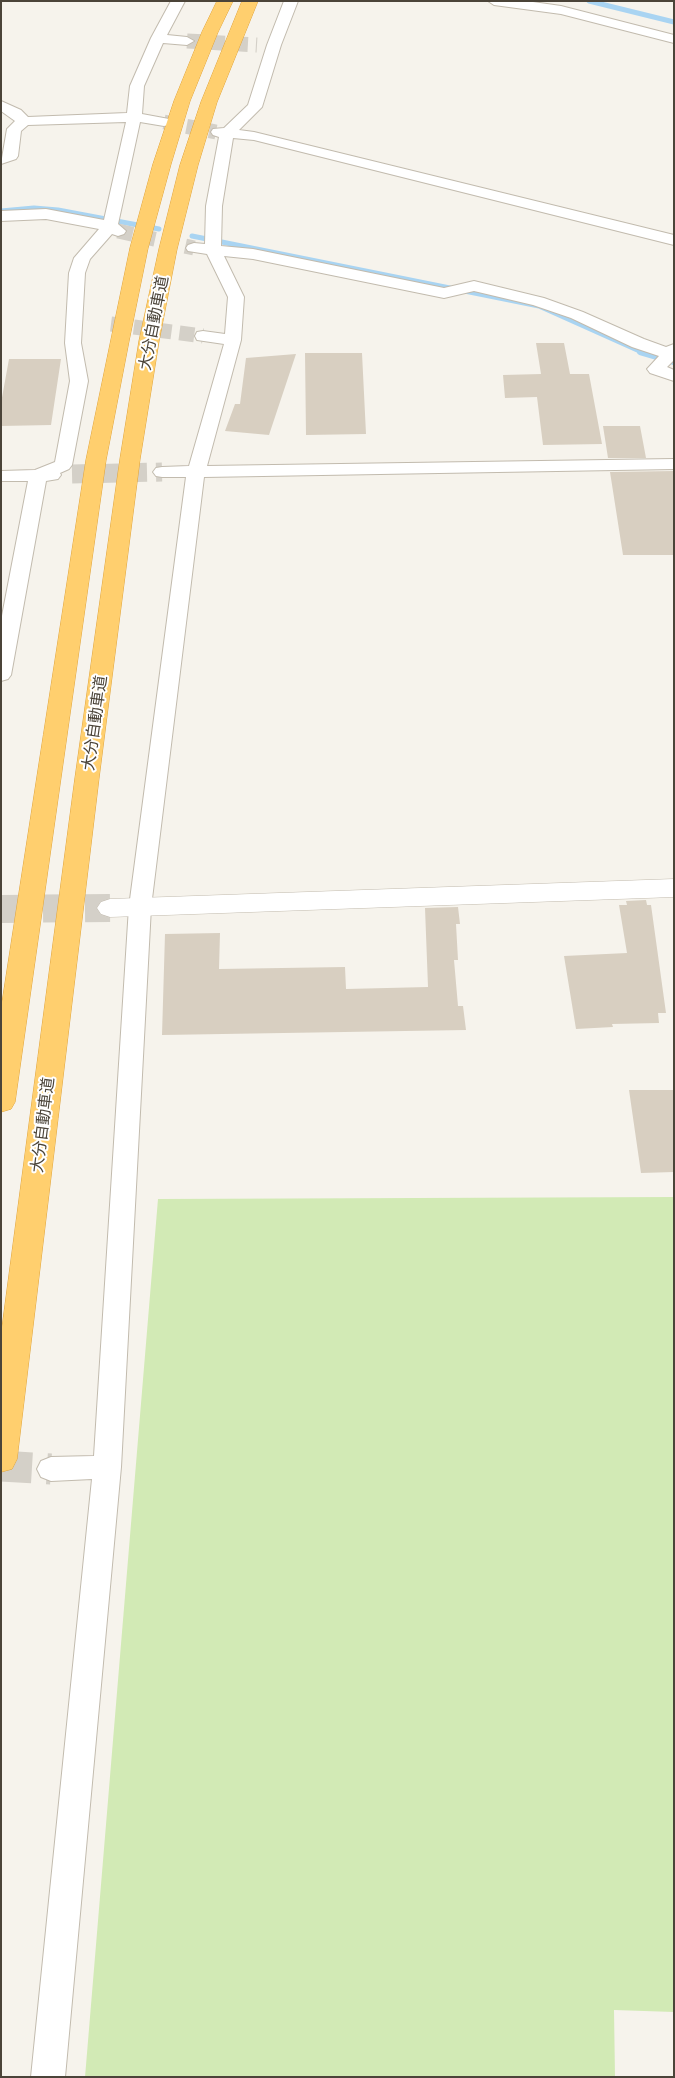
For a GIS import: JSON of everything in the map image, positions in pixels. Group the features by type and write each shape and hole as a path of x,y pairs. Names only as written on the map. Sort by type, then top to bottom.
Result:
{"highway":[{"name":"大分自動車道","path":"1,1102 96,460 119,341 139,248 165,155 182,101 210,32 225,1"},
{"name":"大分自動車道","path":"1,1459 88,769 129,469 149,342 168,249 189,164 209,102 250,1"}],"street":[{"path":"38,475 63,466 79,381 72,343 77,273 82,258 113,224 134,117 137,86 158,38 178,1"},
{"path":"48,2077 107,1467 140,907 196,472 233,340 236,297 213,244 214,206 222,132 255,107 290,1"},
{"path":"494,1 561,10 674,39"},
{"path":"158,38 187,40"},
{"path":"256,45 274,45"},
{"path":"1,105 16,113 24,121"},
{"path":"1,160 12,156 14,129 24,121 134,117 164,122"},
{"path":"222,132 254,136 674,240"},
{"path":"1,216 46,214 113,224"},
{"path":"194,248 213,244 444,293 474,286 538,301 577,315 667,356 656,369 674,376"},
{"path":"203,336 233,340"},
{"path":"162,472 674,464"},
{"path":"1,476 72,474"},
{"path":"1,675 38,475"},
{"path":"110,908 674,888"},
{"path":"51,1469 107,1467"}],"green space":[{"path":"674,1197 674,2012 614,2010 615,2077 85,2077 158,1199"}],"building":[{"path":"536,343 564,343 570,374 589,374 602,444 543,445 537,397 505,398 503,375 541,374"},
{"path":"305,353 362,353 366,434 306,435"},
{"path":"296,354 269,435 225,431 235,404 240,404 246,358"},
{"path":"9,359 61,359 51,425 1,426 1,403"},
{"path":"603,426 640,426 646,458 608,458"},
{"path":"674,471 674,555 623,555 610,472"},
{"path":"646,900 647,905 651,905 666,1013 658,1013 659,1023 612,1024 613,1027 576,1029 564,956 627,953 619,905 627,905 626,901"},
{"path":"458,907 460,924 456,924 458,960 454,960 458,1006 463,1006 466,1030 162,1035 165,934 220,933 219,969 345,967 346,989 428,987 425,908"},
{"path":"629,1090 674,1090 674,1172 641,1173"}],"waterway":[{"path":"589,1 674,22"},
{"path":"1,211 34,208 58,210 159,229"},
{"path":"192,236 539,306 644,353"},
{"path":"640,352 674,362"}],"tunnel":[{"path":"187,41 257,45"},
{"path":"164,122 216,132"},
{"path":"118,231 194,248"},
{"path":"111,324 203,336"},
{"path":"72,474 162,472"},
{"path":"1,909 110,908"},
{"path":"1,1466 51,1469"}]}
